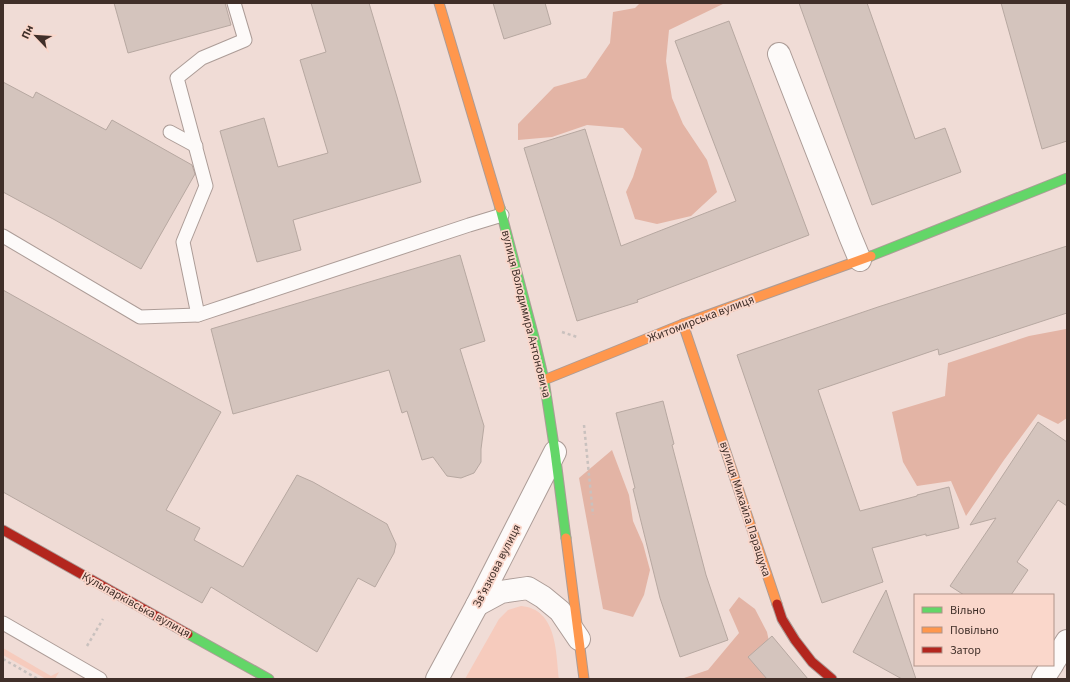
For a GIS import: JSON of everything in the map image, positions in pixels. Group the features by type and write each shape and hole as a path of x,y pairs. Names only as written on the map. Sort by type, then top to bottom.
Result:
{"main road":[{"name":"вулиця Володимира Антоновича","path":"439,3 502,215 544,380 555,452 584,679"},
{"name":"Житомирська вулиця","path":"544,380 683,324 860,260 1067,178"},
{"name":"вулиця Михайла Паращука","path":"683,324 782,619 795,640 812,662 832,679"},
{"name":"Кульпарківська вулиця","path":"3,530 270,679"}],"street":[{"path":"779,54 860,260"},
{"name":"Звʼязкова вулиця","path":"437,679 477,605 555,452"},
{"path":"477,605 501,592 528,588 543,597 560,611 579,639"},
{"path":"1054,662 1067,641"},
{"path":"1043,679 1052,666"}],"lane":[{"path":"198,315 183,242 206,186 177,78 202,58 245,40 234,3"},
{"path":"170,132 196,146"},
{"path":"3,236 140,317 198,315 502,215"},
{"path":"3,623 100,679"}],"path":[{"path":"77,665 103,619"},
{"path":"3,659 38,679"}],"shaded area":[{"path":"640,3 725,3 669,30 666,61 672,98 683,124 707,160 717,192 691,216 657,224 635,219 626,192 633,177 642,149 623,128 587,125 552,137 518,140 518,124 554,87 586,78 610,43 613,12 635,8"},
{"path":"1066,329 1067,418 1058,424 1038,414 1004,460 966,516 951,481 917,486 903,462 892,412 945,396 948,363 1029,336"},
{"path":"612,450 629,495 633,521 643,544 650,570 644,595 633,617 603,609 579,478"},
{"path":"739,597 755,609 767,632 777,679 681,679 708,670 739,633 729,610"},
{"path":"521,606 533,609 542,615 548,623 555,645 559,679 465,679 499,619 508,610"},
{"path":"3,648 51,676 59,672 55,679 46,679 3,655"}],"building":[{"path":"114,3 225,3 231,25 128,53"},
{"path":"311,3 369,3 421,182 293,220 301,250 257,262 220,131 264,118 278,167 328,153 300,60 326,52"},
{"path":"493,3 545,3 551,24 504,39"},
{"path":"799,3 867,3 915,139 945,128 961,172 872,205"},
{"path":"1001,3 1067,3 1067,141 1042,149"},
{"path":"729,21 809,235 637,300 638,302 577,321 524,148 585,129 621,246 736,201 675,41"},
{"path":"3,82 33,98 36,92 106,130 112,120 192,165 195,174 141,269 3,192"},
{"path":"1067,246 1067,313 939,355 938,349 818,390 860,511 949,487 959,528 926,536 926,534 872,548 883,582 822,603 737,355 878,307"},
{"path":"460,255 485,341 460,349 484,426 481,462 474,473 461,478 447,476 433,457 422,460 407,411 402,413 389,370 233,414 211,329"},
{"path":"3,290 221,412 166,510 200,528 194,540 243,567 297,475 313,482 387,524 396,544 394,553 375,587 358,578 317,652 211,587 202,603 3,492"},
{"path":"663,401 674,444 672,445 706,575 728,640 680,657 660,598 616,413"},
{"path":"1038,422 1067,442 1067,506 1058,500 1017,562 1028,570 1012,594 962,594 950,586 996,518 970,525"},
{"path":"886,590 916,679 902,679 853,652"},
{"path":"772,636 808,679 767,679 748,657"}],"traffic: fast":[{"path":"871,256 1067,178"},
{"path":"500,208 544,380 566,538"},
{"path":"188,634 269,679"}],"traffic: slow":[{"path":"439,3 500,208"},
{"path":"544,380 683,324 871,256"},
{"path":"683,324 777,604"},
{"path":"566,538 584,679"}],"traffic: jam":[{"path":"3,530 188,634"},
{"path":"777,604 782,619 795,640 812,662 832,679"}]}
